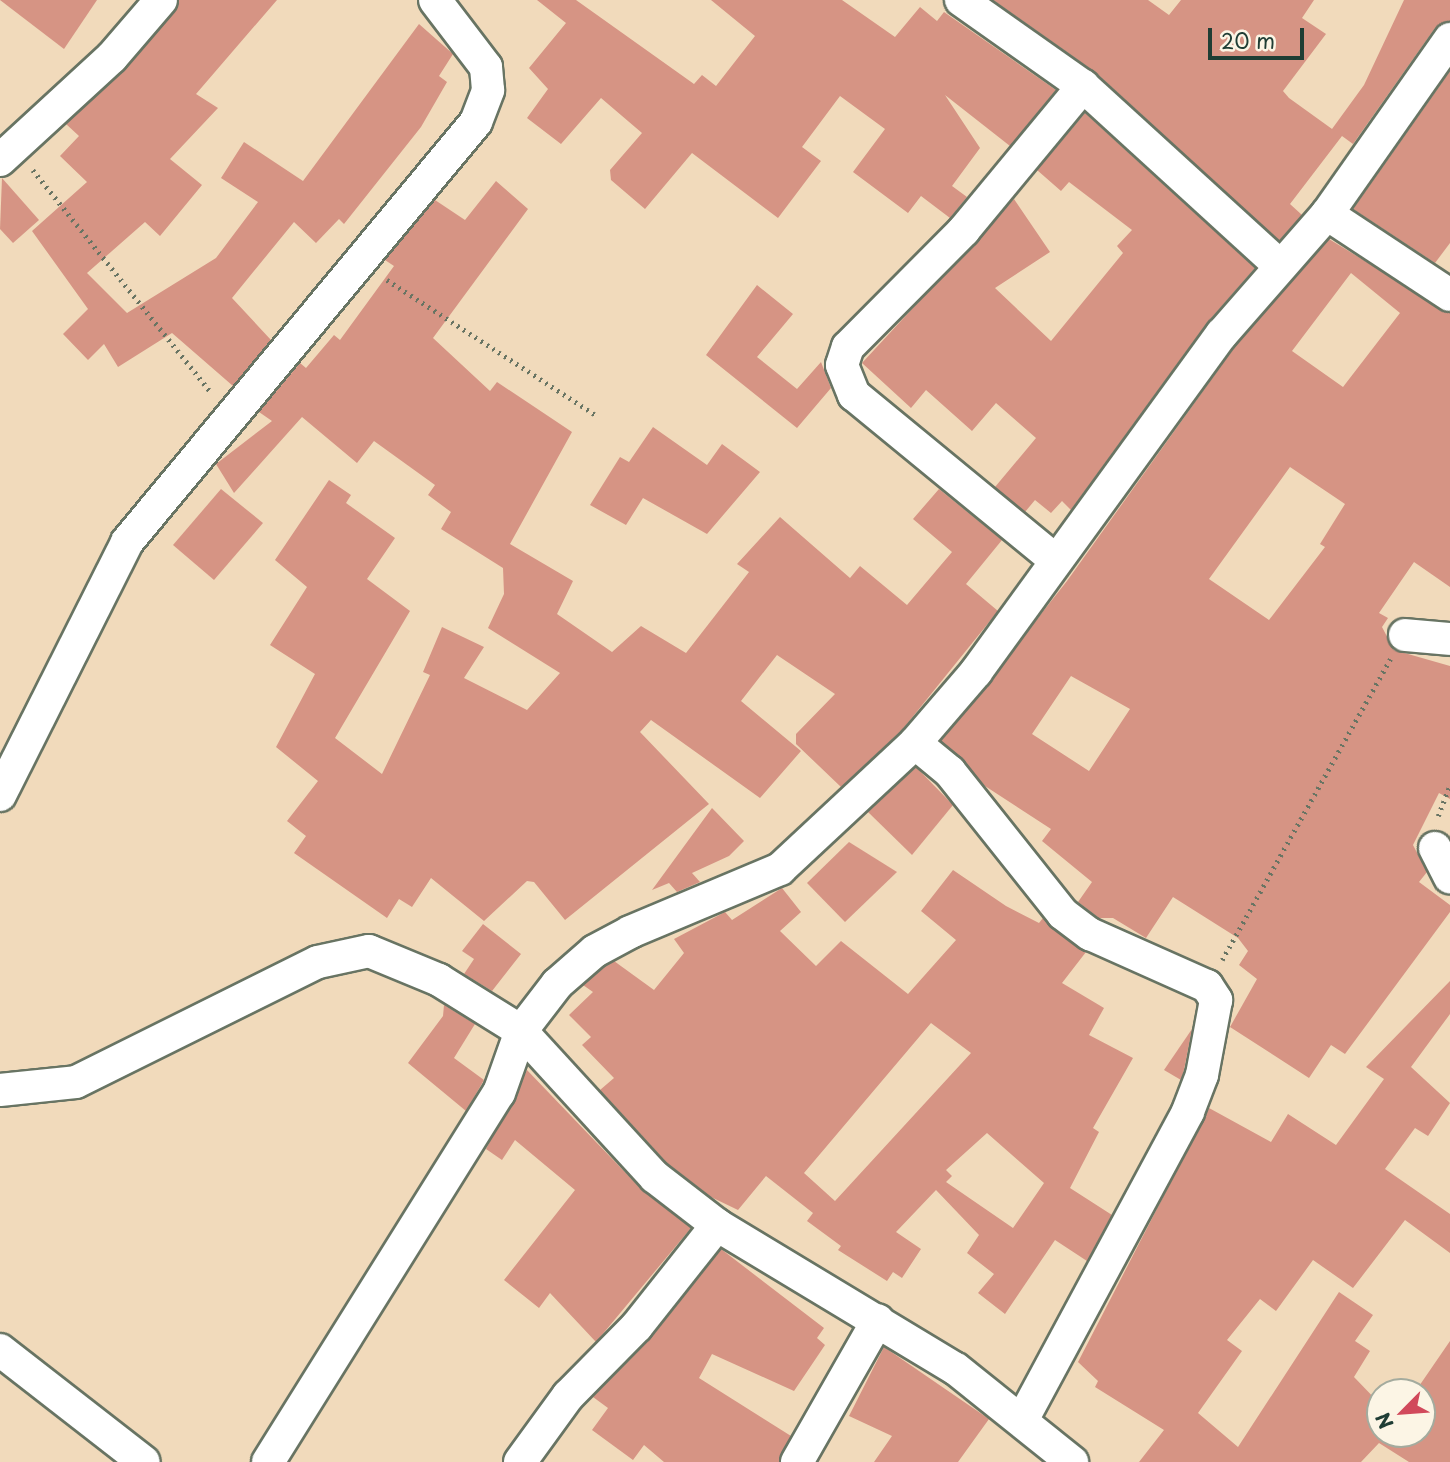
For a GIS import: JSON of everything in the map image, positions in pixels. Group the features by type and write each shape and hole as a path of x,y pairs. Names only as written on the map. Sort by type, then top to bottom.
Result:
{"street":[{"path":"8,154 112,57 161,0"},
{"path":"0,795 127,542 449,161 476,122 488,90 486,67 435,0"},
{"path":"961,0 1083,86 1280,266"},
{"path":"268,1462 499,1093 521,1031 557,984 595,951 780,869 915,743 976,672 1054,559 1280,266 1327,214 1450,39"},
{"path":"1054,559 854,395 842,365 848,347 964,230 1083,86"},
{"path":"1327,214 1450,295"},
{"path":"1405,635 1450,639"},
{"path":"915,743 950,772 1063,914 1090,934 1207,986 1216,1018 1188,1111 1023,1418"},
{"path":"1435,848 1450,877"},
{"path":"0,1090 76,1082 349,951 369,951 439,979 521,1031 620,1143 717,1225 878,1320 1023,1418 1072,1462"},
{"path":"520,1462 568,1396 637,1326 717,1225"},
{"path":"797,1462 878,1320"},
{"path":"0,1350 144,1462"}],"path":[{"path":"8,154 232,417"},
{"path":"362,263 461,333 597,416"},
{"path":"1207,986 1405,635"}],"building":[{"path":"0,0 97,0 64,49"},
{"path":"179,0 277,0 196,94 218,108 170,159 202,185 160,236 145,222 87,273 127,313 216,258 258,202 221,178 244,142 303,181 419,24 453,54 439,76 447,82 421,127 344,224 339,219 316,243 294,222 232,298 271,340 233,386 172,333 118,367 104,344 88,360 63,334 88,309 32,231 87,182 60,156 79,136 66,124 126,69"},
{"path":"537,0 576,0 694,84 702,75 716,86 755,36 711,0 842,0 895,37 920,7 937,21 944,12 1056,90 1010,146 945,95 980,148 952,186 967,197 950,218 921,196 908,213 853,172 885,129 840,96 802,147 821,161 778,218 692,153 645,209 611,180 610,170 642,133 601,98 561,144 527,118 548,89 529,68 566,23"},
{"path":"993,0 1148,0 1169,15 1181,0 1314,0 1302,18 1326,34 1283,91 1332,129 1364,85 1404,0 1450,0 1450,21 1435,28 1353,144 1342,136 1290,204 1302,215 1279,241 1095,72"},
{"path":"1450,71 1450,243 1435,263 1353,209"},
{"path":"1085,113 1255,268 1207,323 1071,510 1062,501 1051,513 1035,500 1025,512 995,487 1036,438 996,403 972,431 926,390 911,408 862,363 1014,199 1050,252 995,288 1051,341 1123,253 1117,246 1132,230 1069,182 1061,191 1037,170"},
{"path":"2,178 39,220 13,243 0,229"},
{"path":"496,181 528,209 433,338 490,391 497,382 572,432 510,544 573,581 557,614 612,652 641,626 686,653 749,572 737,564 780,517 850,578 860,566 907,605 952,552 913,519 939,489 1002,540 966,584 998,611 902,730 841,787 796,744 796,734 835,694 777,655 741,701 801,751 760,798 651,720 640,732 709,804 565,920 534,882 527,881 484,921 431,878 412,907 399,899 387,918 294,853 306,836 287,821 318,781 276,747 315,674 270,645 307,587 275,560 329,480 351,495 346,503 395,538 367,579 410,611 335,738 382,774 430,675 423,672 442,627 484,647 464,678 527,710 560,673 488,628 504,594 503,568 441,529 451,512 428,495 435,485 374,441 357,463 302,417 234,493 216,464 272,421 259,412 300,363 306,368 334,335 340,340 394,266 385,260 435,200 465,220"},
{"path":"1329,239 1450,313 1450,587 1414,562 1379,613 1388,618 1382,627 1394,650 1450,666 1450,799 1439,793 1413,845 1427,872 1419,882 1450,905 1450,912 1345,1054 1331,1045 1309,1078 1230,1027 1257,979 1239,965 1248,951 1238,938 1173,897 1146,938 1113,918 1099,918 1078,902 1092,882 1042,841 1051,829 985,786 941,741 1067,581 1236,345","holes":["1351,273 1400,313 1343,387 1292,351","1290,467 1345,504 1320,544 1325,547 1269,620 1209,579","1071,676 1130,709 1089,771 1032,734"]},
{"path":"757,285 793,314 757,357 797,389 821,362 831,388 797,428 706,355"},
{"path":"653,427 707,465 722,444 760,472 707,534 643,498 626,525 590,505 620,457 629,462"},
{"path":"221,489 263,523 214,580 173,545"},
{"path":"916,767 953,805 912,855 868,812"},
{"path":"712,808 744,841 729,856 692,873 700,882 677,892 669,883 652,890"},
{"path":"849,842 897,872 845,922 807,883"},
{"path":"953,870 1006,906 1039,923 1043,918 1086,952 1062,983 1104,1008 1089,1035 1133,1058 1093,1128 1099,1132 1070,1188 1112,1215 1087,1261 1055,1240 1005,1314 978,1293 994,1274 967,1253 979,1235 936,1190 896,1232 921,1249 902,1278 893,1272 887,1281 838,1250 841,1246 807,1221 813,1213 766,1176 738,1210 711,1197 667,1163 600,1090 614,1078 582,1045 591,1037 569,1015 593,992 583,985 614,961 654,990 684,953 674,939 725,912 732,920 782,888 801,912 780,931 816,966 841,941 908,994 956,940 921,911","holes":["931,1023 971,1053 835,1201 804,1173","987,1133 1044,1183 1013,1228 946,1182 952,1176 946,1170"]},
{"path":"483,924 521,954 492,991 464,974 474,959 462,951"},
{"path":"1450,981 1450,1014 1411,1067 1450,1103 1428,1136 1415,1128 1385,1169 1450,1214 1450,1253 1405,1220 1353,1288 1313,1260 1276,1311 1260,1299 1227,1340 1242,1351 1198,1413 1238,1447 1339,1292 1373,1315 1355,1341 1370,1351 1354,1377 1366,1389 1366,1448 1374,1448 1361,1462 1139,1462 1164,1430 1095,1387 1098,1381 1078,1362 1209,1108 1271,1142 1288,1114 1336,1145 1384,1079 1366,1067"},
{"path":"444,1005 475,1024 454,1058 484,1080 466,1111 408,1063 443,1016"},
{"path":"1192,1029 1184,1070 1181,1080 1164,1070"},
{"path":"527,1070 642,1190 691,1228 596,1342 550,1293 539,1308 504,1280 575,1190 515,1140 502,1160 486,1149"},
{"path":"721,1249 824,1328 817,1338 825,1345 794,1391 712,1354 699,1378 791,1436 779,1462 664,1462 644,1445 633,1460 592,1430 608,1408 593,1397 651,1338"},
{"path":"1450,1341 1450,1462 1409,1462 1387,1448 1436,1448 1436,1378 1425,1378"},
{"path":"884,1347 989,1419 958,1462 874,1462 892,1436 849,1416"}]}
